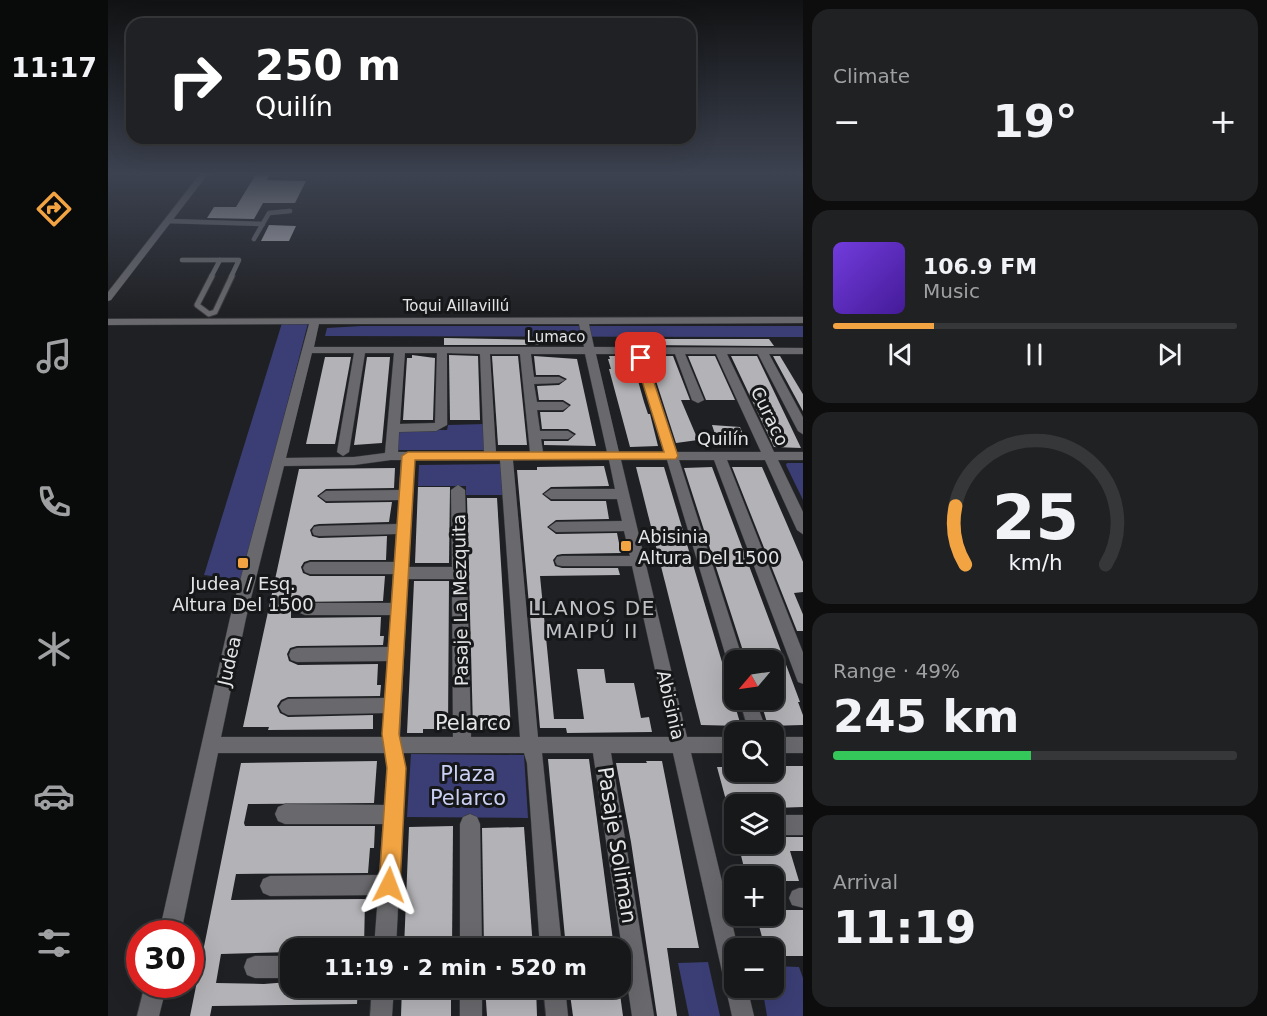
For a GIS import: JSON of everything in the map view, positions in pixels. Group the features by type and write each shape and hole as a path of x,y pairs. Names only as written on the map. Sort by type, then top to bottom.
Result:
{"street":[{"path":"108,298 168,221"},
{"name":"Toqui Aillavillú","path":"108,322 803,320"},
{"name":"Abisinia","path":"583,321 724,938"},
{"name":"Judea","path":"173,920 244,596 315,322"},
{"name":"Lumaco","path":"308,350 803,351"},
{"path":"343,452 360,350"},
{"path":"391,456 400,351"},
{"path":"393,428 435,428 441,425 442,351"},
{"path":"639,351 732,650"},
{"path":"679,351 698,400"},
{"name":"Curaco","path":"720,351 763,448 770,456 803,528"},
{"path":"762,351 803,429"},
{"path":"484,352 498,456 527,729 536,763 550,938"},
{"path":"525,352 537,456"},
{"path":"529,381 559,381"},
{"path":"532,406 563,406"},
{"path":"535,435 568,435"},
{"name":"Quilín","path":"281,457 343,452 391,456 803,456"},
{"name":"Quilín","path":"281,457 354,461 391,456"},
{"path":"386,938 396,768 391,734 408,456"},
{"path":"719,456 803,674"},
{"name":"Pasaje La Mezquita","path":"459,490 462,745"},
{"path":"551,494 623,494"},
{"path":"326,496 406,495"},
{"path":"556,527 630,526"},
{"path":"319,531 404,529"},
{"path":"562,561 638,561"},
{"path":"310,568 459,573"},
{"path":"305,609 399,609"},
{"path":"297,655 396,654"},
{"path":"288,707 393,705"},
{"name":"Pelarco","path":"210,745 724,745"},
{"name":"Pasaje Soliman","path":"601,745 643,1016"},
{"path":"784,745 803,745"},
{"path":"285,814 393,815"},
{"path":"470,824 471,938"},
{"path":"784,825 803,825"},
{"path":"270,886 389,885"},
{"path":"255,967 280,967"},
{"path":"148,1016 152,998"},
{"path":"381,1016 382,998"},
{"path":"471,998 471,1016"},
{"path":"555,998 557,1016"},
{"name":"Abisinia","path":"738,998 742,1016"}],"lane":[{"path":"181,221 263,224 254,239"},
{"path":"182,260 220,260 239,260 215,312 209,314 197,305 220,260"}],"green space":[{"path":"282,323 308,323 242,580 204,575"},
{"path":"361,326 803,326 803,337 325,336 327,328"},
{"path":"485,424 486,450 396,450 397,430 447,430 448,425"},
{"path":"787,463 803,463 803,500 786,465"},
{"path":"503,464 506,495 466,495 466,486 418,486 419,465"},
{"name":"Plaza Pelarco","path":"411,754 524,755 528,818 407,817"},
{"path":"708,962 720,1016 689,1016 678,963"},
{"path":"784,966 799,967 803,978 803,1016 767,1016 764,998 784,998"}],"building":[{"path":"269,225 296,226 289,241 261,241"},
{"path":"444,338 542,340 543,345 444,345"},
{"path":"769,339 774,346 644,345 642,340"},
{"path":"412,355 435,358 433,420 403,420 407,358 412,358"},
{"path":"449,355 478,356 480,420 450,420"},
{"path":"492,356 518,356 527,445 498,445"},
{"path":"534,356 577,359 596,446 544,445 544,441 568,441 576,434 568,429 542,429 540,412 563,412 571,405 563,400 539,400 537,386 559,385 567,379 559,375 536,375"},
{"path":"609,356 631,356 658,446 630,447 609,369 611,369"},
{"path":"648,356 673,356 690,400 681,400 698,440 676,443"},
{"path":"688,356 715,356 735,400 706,400"},
{"path":"731,356 757,356 801,448 774,447"},
{"path":"773,356 780,356 803,394 803,411"},
{"path":"325,357 351,357 335,444 306,444"},
{"path":"367,357 390,357 382,443 354,445"},
{"path":"712,425 740,427 744,437 716,437"},
{"path":"604,466 609,486 551,487 542,494 551,501 606,501 609,519 556,520 547,527 556,534 617,533 621,553 562,554 557,555 553,560 555,566 562,568 618,568 620,575 540,576 554,719 584,719 577,669 604,669 606,683 634,683 641,718 649,717 652,732 567,733 566,728 540,728 517,470 537,470 537,467"},
{"path":"636,467 664,467 724,669 724,710 736,710 740,722 724,722 724,726 701,725"},
{"path":"712,467 781,650 743,650 684,468"},
{"path":"732,467 762,467 803,562 803,592 794,593 803,615 803,631 797,631"},
{"path":"395,468 394,488 326,489 317,496 326,503 392,502 389,522 319,524 314,525 310,530 312,536 319,538 387,536 386,560 310,560 304,562 301,567 303,573 310,576 385,576 383,601 291,602 291,618 381,617 380,636 384,636 383,645 297,646 290,648 287,654 289,661 298,665 378,664 377,685 381,685 380,696 288,697 281,700 277,706 280,713 288,717 373,715 373,729 268,730 269,727 243,727 299,469"},
{"path":"418,487 450,487 449,563 415,563"},
{"path":"467,498 497,498 511,729 473,728"},
{"path":"414,581 449,581 448,729 423,729 423,733 407,733"},
{"path":"784,659 800,702 798,702 803,715 803,725 784,726 784,722 767,722 763,710 784,710"},
{"path":"548,759 589,759 613,938 565,938"},
{"path":"377,761 374,803 248,804 244,823 245,826 375,826 374,848 370,848 368,873 236,874 231,900 365,899 364,938 280,938 280,952 221,954 216,983 280,983 280,998 357,998 357,1004 212,1006 210,1016 190,1016 194,998 204,998 204,947 241,763"},
{"path":"646,761 662,761 699,948 667,948 677,1016 657,1016 631,842 616,763 647,763"},
{"path":"784,766 803,766 803,807 784,808 784,794 724,794 717,767 724,767 724,782 784,782"},
{"path":"453,826 452,938 404,938 409,827"},
{"path":"524,827 532,938 484,938 482,828"},
{"path":"784,837 803,837 803,851 790,851 799,881 784,881 784,866 744,866 741,854 784,854"},
{"path":"784,910 803,910 803,956 784,956 784,938 762,938 759,926 784,926 784,915 786,915"},
{"path":"402,998 451,998 451,1016 401,1016"},
{"path":"486,998 536,998 537,1016 487,1016"},
{"path":"571,998 621,998 623,1016 573,1016"}],"place":[{"name":"Abisinia Altura Del 1500","path":"626,546"},
{"name":"Judea / Esq. Altura Del 1500","path":"243,563"}],"district":[{"name":"LLANOS DE MAIPÚ II","path":"592,620"}],"route":[{"path":"389,885 396,768 391,734 408,456 672,456 641,358"}]}
